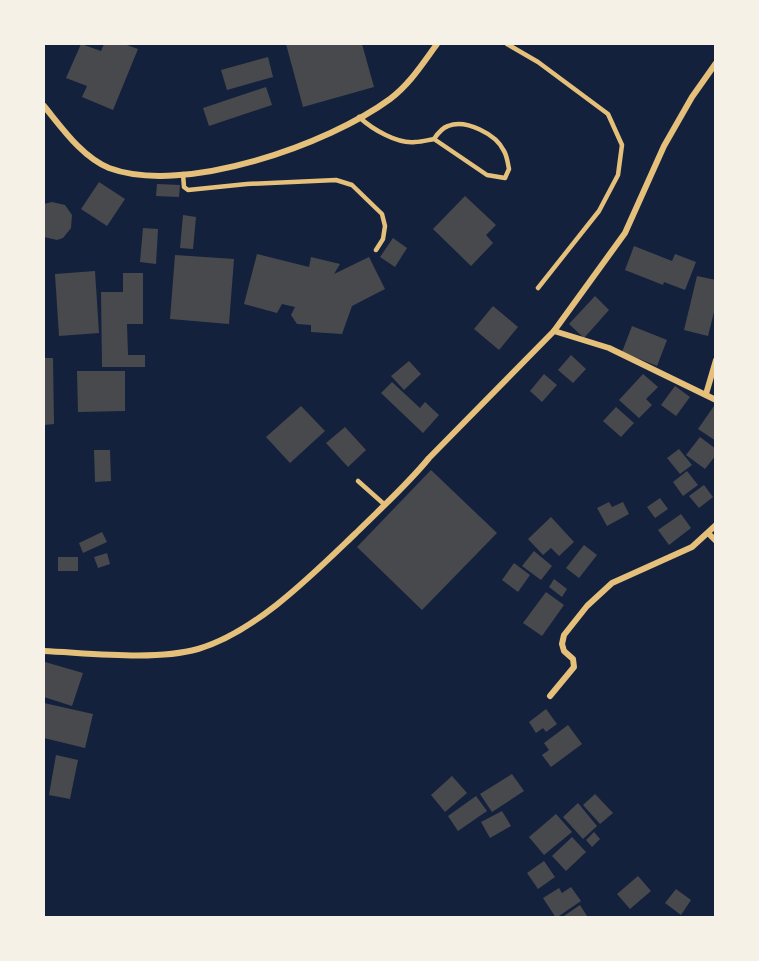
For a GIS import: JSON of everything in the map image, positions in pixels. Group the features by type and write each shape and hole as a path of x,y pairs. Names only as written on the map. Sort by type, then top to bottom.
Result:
{"street":[{"path":"44,106 71,139 94,159 108,167 151,176 204,171 246,163 330,134 389,99 405,86 437,44"},
{"path":"44,651 169,654 198,649 223,639 251,622 297,588 385,504 554,331 625,233 664,146 692,97 716,63"},
{"path":"554,331 609,348 716,400"},
{"path":"706,394 716,360"},
{"path":"550,696 574,667 573,658 564,651 562,644 564,635 587,606 612,583 692,547 716,525"},
{"path":"708,533 716,541"}],"lane":[{"path":"507,44 538,62 608,114 622,145 618,175 599,211 538,288"},
{"path":"359,117 367,124 400,141 414,142 434,139 445,127 454,124 473,127 494,138 504,151 509,169 504,178 486,175 434,139"},
{"path":"183,174 184,187 188,190 247,184 336,180 352,185 382,214 385,226 383,239 376,250"},
{"path":"358,481 385,504"}],"building":[{"path":"81,44 101,51 104,44 124,44 138,49 113,110 82,97 87,86 66,78"},
{"path":"286,44 362,44 374,87 303,107"},
{"path":"268,57 273,77 227,90 221,70"},
{"path":"266,87 272,105 209,126 203,108"},
{"path":"99,182 125,199 107,226 81,209"},
{"path":"157,184 180,185 179,197 156,196"},
{"path":"465,196 496,225 486,235 493,243 471,266 433,229"},
{"path":"52,202 65,205 72,215 71,228 63,238 57,240 44,237 44,204"},
{"path":"183,215 196,217 193,249 180,248"},
{"path":"143,228 158,229 156,264 140,262"},
{"path":"393,238 407,248 395,267 380,257"},
{"path":"634,246 672,261 675,254 696,262 685,290 664,282 663,285 625,270"},
{"path":"257,254 309,267 311,257 340,264 334,274 369,257 385,289 352,306 342,334 311,332 311,325 297,324 291,315 295,307 282,304 277,313 244,304"},
{"path":"175,255 234,259 229,324 170,319"},
{"path":"95,271 99,333 59,336 55,274"},
{"path":"123,273 143,273 143,324 127,324 128,355 145,355 145,367 102,367 101,292 123,292"},
{"path":"697,276 716,280 716,304 708,336 684,330"},
{"path":"595,296 609,310 584,338 569,324"},
{"path":"493,306 518,327 499,350 474,329"},
{"path":"632,326 667,340 657,366 622,352"},
{"path":"571,355 586,369 573,383 558,370"},
{"path":"44,358 53,358 54,424 44,425"},
{"path":"409,361 421,374 404,390 391,376"},
{"path":"77,371 125,371 125,411 78,412"},
{"path":"544,374 557,385 542,402 530,391"},
{"path":"643,374 658,387 646,399 652,405 639,418 619,400"},
{"path":"392,382 420,408 425,402 439,415 423,433 381,393"},
{"path":"675,386 690,397 676,416 661,405"},
{"path":"301,406 325,431 290,463 266,437"},
{"path":"714,406 716,408 716,441 698,429"},
{"path":"616,407 634,423 621,437 603,421"},
{"path":"345,427 366,450 348,467 326,443"},
{"path":"700,437 716,449 716,455 705,469 686,455"},
{"path":"679,449 692,465 680,474 667,458"},
{"path":"94,450 110,450 111,481 95,482"},
{"path":"431,470 497,533 422,610 357,547"},
{"path":"687,471 698,485 683,496 673,482"},
{"path":"704,485 713,497 699,508 689,496"},
{"path":"660,498 668,509 655,518 647,507"},
{"path":"609,502 612,507 623,502 629,514 607,526 597,508"},
{"path":"681,514 691,528 669,545 658,530"},
{"path":"551,517 574,542 559,556 551,548 543,555 528,539"},
{"path":"102,532 107,542 83,553 79,543"},
{"path":"584,545 597,555 579,578 566,568"},
{"path":"534,551 552,566 541,580 522,566"},
{"path":"107,553 110,564 98,568 94,557"},
{"path":"58,557 78,557 78,571 58,571"},
{"path":"514,563 530,575 518,592 502,580"},
{"path":"554,579 567,589 562,597 549,587"},
{"path":"546,592 564,605 542,636 523,623"},
{"path":"45,662 83,673 72,706 44,697"},
{"path":"44,703 93,714 85,748 44,738"},
{"path":"546,709 557,724 546,732 543,728 536,733 529,722"},
{"path":"568,725 582,744 551,767 542,755 549,750 544,743"},
{"path":"56,755 78,760 70,799 49,795"},
{"path":"512,774 524,791 492,812 480,794"},
{"path":"452,776 467,793 445,812 431,795"},
{"path":"595,794 613,813 600,824 583,805"},
{"path":"476,796 487,811 458,831 448,816"},
{"path":"578,803 597,826 583,839 563,817"},
{"path":"502,811 511,826 490,838 481,822"},
{"path":"556,814 572,832 544,855 529,837"},
{"path":"594,832 600,839 592,847 586,840"},
{"path":"572,837 586,852 566,871 552,856"},
{"path":"544,861 555,877 538,889 527,873"},
{"path":"638,876 651,891 630,909 617,894"},
{"path":"571,887 581,901 556,918 543,898 559,888 562,893"},
{"path":"676,889 691,900 681,915 665,903"},
{"path":"580,905 587,916 585,918 561,918"}]}
